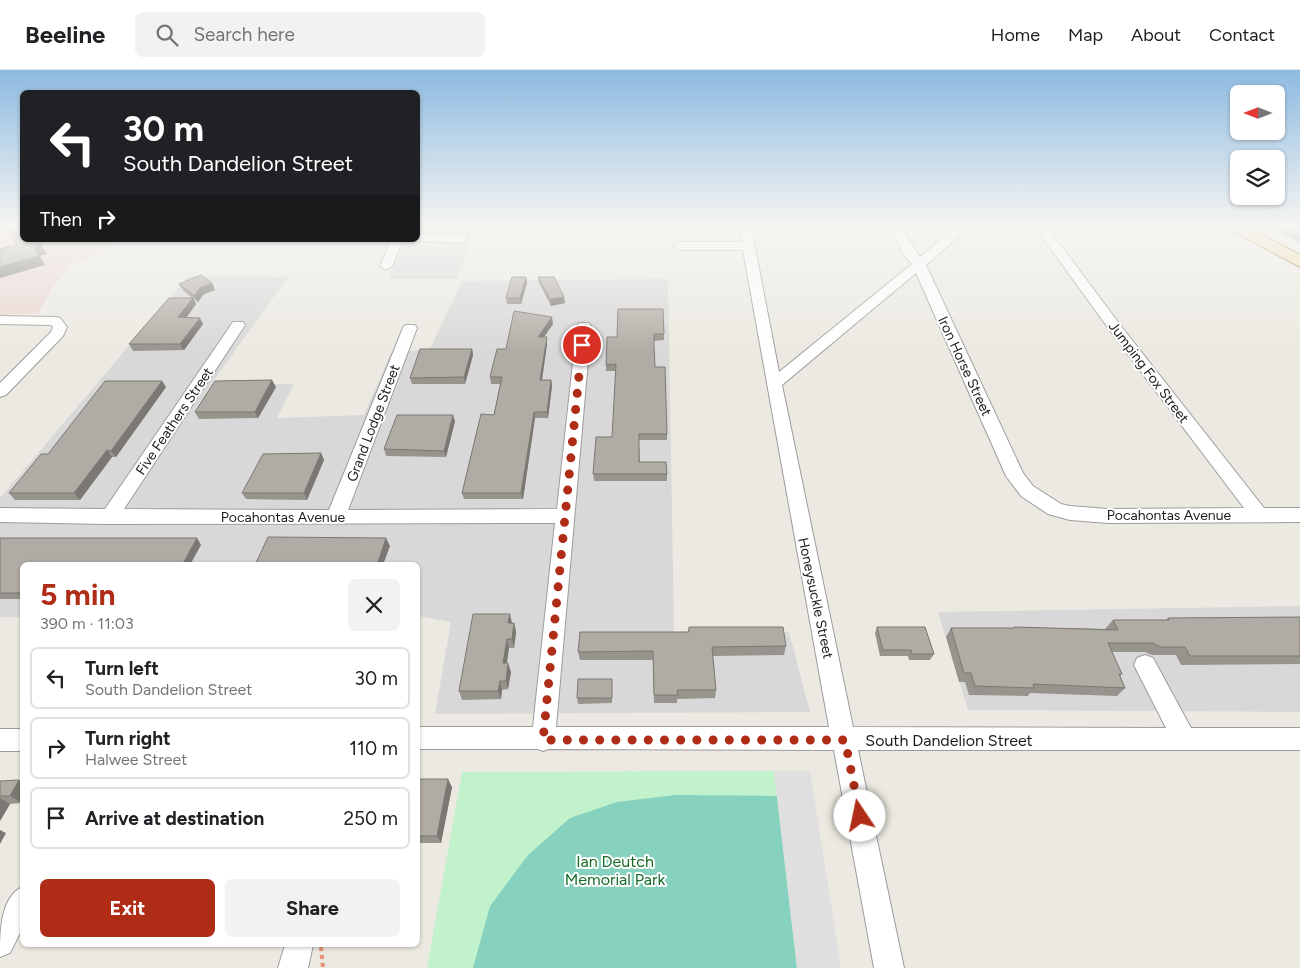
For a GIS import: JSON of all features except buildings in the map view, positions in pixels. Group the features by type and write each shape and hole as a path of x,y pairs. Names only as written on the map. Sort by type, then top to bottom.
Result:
{"street":[{"name":"Honeysuckle Street","path":"752,269 784,444 845,740 889,968"},
{"path":"774,384 913,269"},
{"name":"Iron Horse Street","path":"921,269 1015,476 1027,491 1041,500"},
{"name":"Jumping Fox Street","path":"1072,269 1259,515"},
{"path":"0,320 55,321 59,324 60,328 58,333 0,392"},
{"name":"Five Feathers Street","path":"109,517 238,325"},
{"path":"543,740 584,326"},
{"name":"Grand Lodge Street","path":"336,517 410,328"},
{"name":"Pocahontas Avenue","path":"1041,500 1055,509 1070,513 1108,516 1300,515"},
{"name":"Pocahontas Avenue","path":"0,515 109,517 565,516"},
{"path":"1145,664 1185,740"},
{"name":"South Dandelion Street","path":"420,738 543,740 1300,739"},
{"path":"0,740 20,740"},
{"path":"0,943 20,905"},
{"path":"293,968 298,947"}],"path":[{"path":"320,947 323,968"}],"shaded area":[{"path":"0,269 67,269 53,287 38,313 0,315"},
{"path":"393,269 460,269 457,279 388,279"},
{"path":"188,276 288,277 211,384 294,384 277,418 364,415 391,353 430,349 462,281 668,279 674,632 789,632 810,712 435,714 451,622 420,616 420,562 20,562 20,617 0,617 0,498"},
{"path":"1300,606 1300,712 968,710 938,612"},
{"path":"774,771 810,771 841,968 797,968"}],"green space":[{"name":"Ian Deutch Memorial Park","path":"774,771 797,968 427,968 462,772"},
{"name":"Ian Deutch Memorial Park","path":"675,795 777,796 797,968 473,968 490,906 528,855 570,818 617,802"}],"route":[{"path":"582,345 543,740 845,740 860,816"}]}
